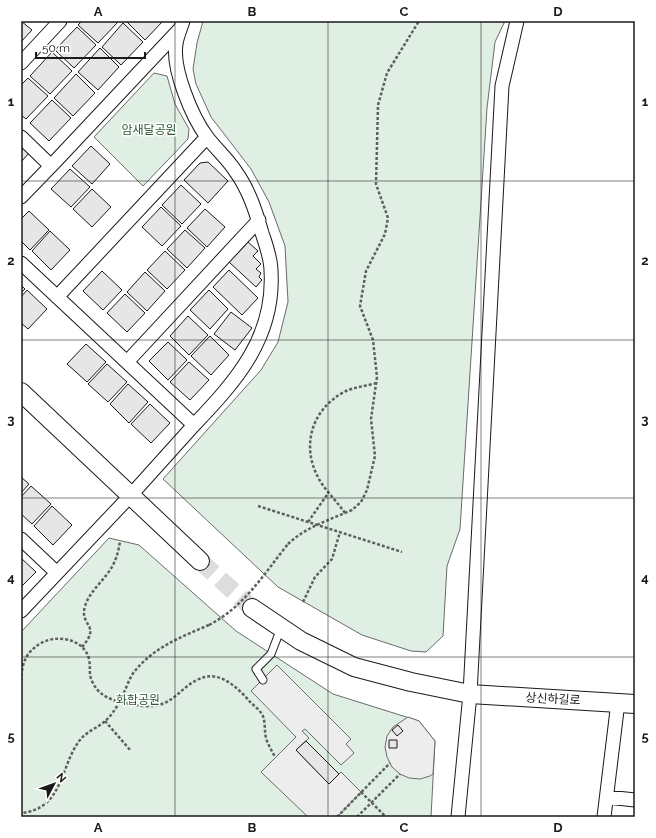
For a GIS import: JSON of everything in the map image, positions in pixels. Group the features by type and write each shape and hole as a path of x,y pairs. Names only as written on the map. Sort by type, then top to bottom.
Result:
{"street":[{"path":"21,63 60,21"},
{"path":"458,817 470,694 502,86 517,21"},
{"path":"21,611 131,495 228,389 256,347 265,323 271,296 271,270 259,220 253,204 237,172 207,137 183,92 176,45 182,24"},
{"path":"21,197 182,24"},
{"path":"21,137 51,166"},
{"path":"57,297 207,137"},
{"path":"127,362 259,220"},
{"path":"21,263 194,425"},
{"path":"21,392 200,561"},
{"path":"21,539 57,573"},
{"name":"상신하길로","path":"252,608 301,641 354,667 411,682 470,694 627,703"},
{"path":"604,817 627,703"},
{"path":"607,797 635,800"}],"lane":[{"path":"263,680 256,670 272,654 281,628"}],"path":[{"path":"21,813 36,809 46,802 57,790 75,746 81,738 105,721 119,702 134,673 150,657 164,645 175,639 224,617 247,597 288,544 300,533 316,524 352,510 361,502 374,468 375,456 371,419 377,383 373,340 360,306 366,271 385,234 388,218 376,184 378,105 387,73 420,21"},
{"path":"345,513 317,474 310,452 310,436 319,414 334,398 346,391 377,383"},
{"path":"308,522 329,492"},
{"path":"258,506 402,552"},
{"path":"303,602 315,577 332,559 340,532"},
{"path":"82,647 90,638 91,633 84,617 86,604 113,566 118,554 120,541"},
{"path":"21,681 24,660 30,652 45,641 54,638 71,640 82,647 89,658 89,675 93,685 109,699 119,702 150,706 160,705 173,699 189,684 199,678 212,676 220,678 234,685 261,714 265,726 265,737 275,757"},
{"path":"105,721 131,751"},
{"path":"337,817 390,763"},
{"path":"357,817 400,774"},
{"path":"361,792 386,817"}],"green space":[{"path":"203,21 505,21 495,42 487,108 460,529 447,566 443,636 426,652 411,651 362,635 278,587 163,479 261,370 278,342 288,302 285,246 269,202 251,169 211,117 196,84 193,69 197,43"},
{"name":"암새달공원","path":"154,73 167,76 175,104 189,129 188,139 143,186 94,137"},
{"name":"화합공원","path":"109,538 139,545 236,631 333,694 419,721 435,741 431,817 21,817 21,632"}],"shaded area":[{"path":"277,665 351,739 346,744 354,753 341,765 305,729 302,731 309,738 296,750 329,784 341,772 361,792 337,817 308,817 261,772 296,737 251,691"},
{"path":"408,717 419,721 435,741 433,774 420,779 409,778 400,774 392,767 387,757 385,747 387,736 393,727"}],"building":[{"path":"21,21 32,30 21,42"},
{"path":"82,21 119,21 98,43 78,25"},
{"path":"126,21 163,21 145,40"},
{"path":"123,23 143,42 121,65 102,47"},
{"path":"77,27 96,45 74,68 55,50"},
{"path":"100,48 119,67 98,90 78,72"},
{"path":"52,52 72,71 50,94 30,76"},
{"path":"76,74 95,93 73,116 54,98"},
{"path":"28,78 48,96 26,119 21,115 21,85"},
{"path":"52,100 71,118 49,141 30,123"},
{"path":"91,146 110,164 92,184 72,166"},
{"path":"21,147 29,153 21,162"},
{"path":"208,162 228,181 208,203 184,180 200,163"},
{"path":"70,169 90,187 71,207 51,189"},
{"path":"181,185 201,204 182,224 162,205"},
{"path":"92,189 111,207 92,227 73,209"},
{"path":"161,207 181,226 162,246 142,227"},
{"path":"205,209 225,227 207,247 187,228"},
{"path":"29,211 49,230 30,250 21,241 21,219"},
{"path":"185,230 205,248 187,268 167,249"},
{"path":"50,231 70,250 51,270 32,251"},
{"path":"248,242 258,251 253,256 261,264 256,269 261,273 259,277 262,280 256,287 229,262"},
{"path":"165,251 185,270 167,289 147,270"},
{"path":"229,270 258,298 242,315 213,287"},
{"path":"102,271 122,290 103,310 83,291"},
{"path":"145,272 165,291 147,311 127,292"},
{"path":"21,285 25,289 21,293"},
{"path":"27,290 47,309 28,329 21,323 21,297"},
{"path":"209,290 228,309 210,329 190,310"},
{"path":"125,294 145,313 127,332 107,313"},
{"path":"231,312 252,328 235,350 214,334"},
{"path":"188,316 208,335 189,355 170,336"},
{"path":"210,336 229,355 211,375 191,356"},
{"path":"168,342 187,360 168,380 149,361"},
{"path":"86,344 106,362 87,382 67,364"},
{"path":"189,362 209,380 190,400 170,382"},
{"path":"107,364 127,382 108,402 88,384"},
{"path":"128,384 148,402 129,423 110,404"},
{"path":"150,404 170,423 151,443 131,424"},
{"path":"21,477 29,484 21,493"},
{"path":"31,486 51,504 32,524 21,514 21,497"},
{"path":"52,506 72,525 53,545 34,526"},
{"path":"21,558 36,572 21,587"},
{"path":"398,725 403,731 397,736 392,730"},
{"path":"389,740 397,740 397,748 389,748"},
{"path":"306,741 339,774 329,784 296,750"}],"tunnel":[{"path":"200,561 252,608"}]}
